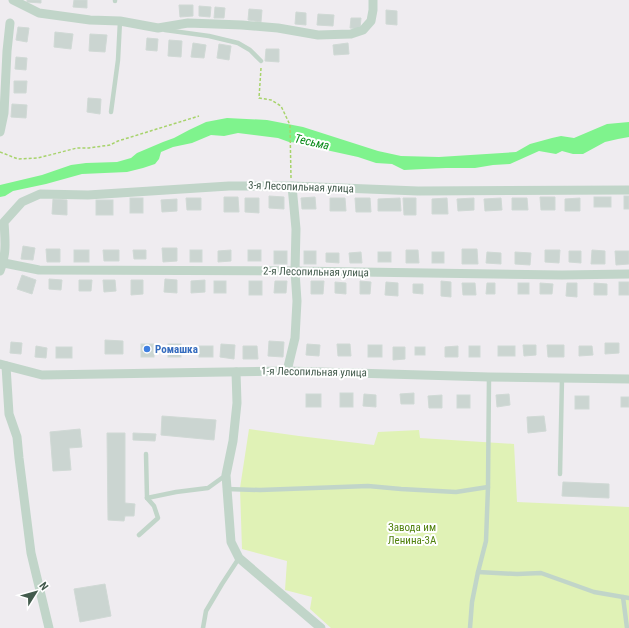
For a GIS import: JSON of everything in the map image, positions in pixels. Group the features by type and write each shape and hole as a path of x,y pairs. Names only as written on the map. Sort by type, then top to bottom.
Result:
{"street":[{"path":"13,0 39,13 90,20 120,21 158,28 188,23 242,25 278,28 318,36 351,34 363,30 371,22 373,0"},
{"path":"0,132 4,113 10,23"},
{"name":"3-я Лесопильная улица","path":"2,267 4,222 22,202 40,194 88,195 230,186 292,186 418,192 629,190"},
{"path":"287,371 294,338 297,301 295,271 296,228 292,186"},
{"name":"2-я Лесопильная улица","path":"2,267 39,270 295,271 562,275 629,274"},
{"path":"2,367 9,414 17,437 32,553 49,628"},
{"name":"1-я Лесопильная улица","path":"2,367 42,375 287,371 489,377 629,379"},
{"path":"236,372 237,403 233,441 226,475 231,542 239,558 321,628"}],"lane":[{"path":"111,112 118,60 120,21"},
{"path":"158,28 209,36 238,43 250,50 261,61"},
{"path":"470,628 472,602 486,541 489,377"},
{"path":"560,474 562,378"},
{"path":"139,535 158,518 154,506 147,498 146,454"},
{"path":"147,498 176,492 208,488 226,475"},
{"path":"227,489 260,490 368,486 456,492 488,487"},
{"path":"203,628 206,611 239,558"},
{"path":"478,572 517,574 541,573 594,592 629,598"},
{"path":"623,597 627,628"}],"path":[{"path":"261,61 259,98 271,100 281,106 290,125 292,186"},
{"path":"0,152 18,159 38,158 77,148 110,145 118,141 199,116"}],"green space":[{"name":"Завода им Ленина-3А","path":"249,429 374,445 378,432 419,430 420,438 514,444 517,502 629,507 629,628 331,628 310,609 312,597 285,590 287,561 242,549 240,488"}],"water":[{"name":"Тесьма","path":"227,118 267,120 303,127 378,151 401,156 439,157 516,152 530,144 552,138 561,136 574,138 607,124 629,122 629,137 605,142 583,154 573,154 562,151 556,154 539,151 510,164 475,168 404,170 392,164 376,163 358,157 317,148 313,144 289,142 278,138 238,133 224,136 211,135 192,143 173,147 161,152 159,159 155,164 143,168 127,172 82,174 13,191 0,197 0,185 42,175 71,165 117,162 131,158 137,153 174,138 206,122"}],"building":[{"path":"27,0 41,0 41,3 27,2"},
{"path":"74,0 87,0 87,8 73,7"},
{"path":"179,5 193,5 193,16 180,17"},
{"path":"199,6 211,7 210,17 199,16"},
{"path":"215,7 225,8 224,18 214,18"},
{"path":"249,9 262,10 261,22 248,20"},
{"path":"386,10 397,11 397,25 386,24"},
{"path":"296,12 306,13 306,25 295,24"},
{"path":"318,14 334,15 333,26 317,25"},
{"path":"351,18 361,18 360,29 350,28"},
{"path":"18,27 29,28 27,42 16,40"},
{"path":"55,32 73,34 71,49 54,47"},
{"path":"90,34 107,35 105,52 89,51"},
{"path":"147,38 158,39 157,51 146,50"},
{"path":"169,40 182,41 181,57 168,56"},
{"path":"193,43 206,45 204,58 191,57"},
{"path":"348,43 349,54 334,55 333,45"},
{"path":"219,44 231,46 229,60 217,58"},
{"path":"266,49 279,49 279,62 265,61"},
{"path":"16,57 27,58 26,70 15,69"},
{"path":"14,81 27,81 26,93 14,93"},
{"path":"88,98 101,99 100,114 87,112"},
{"path":"12,104 27,105 26,118 11,117"},
{"path":"269,196 284,197 284,209 269,208"},
{"path":"624,196 629,196 629,209 624,209"},
{"path":"224,197 238,197 239,212 224,212"},
{"path":"315,197 316,209 302,209 301,198"},
{"path":"540,197 555,197 555,210 541,210"},
{"path":"594,197 611,197 611,207 594,207"},
{"path":"130,198 143,198 143,213 130,213"},
{"path":"186,198 201,198 201,210 187,210"},
{"path":"245,198 259,198 259,213 245,212"},
{"path":"330,198 345,198 346,211 330,211"},
{"path":"355,198 370,198 371,212 356,212"},
{"path":"400,198 401,211 378,211 378,199"},
{"path":"403,198 416,198 416,215 404,215"},
{"path":"447,198 448,214 432,214 432,199"},
{"path":"474,198 474,210 458,211 457,199"},
{"path":"501,198 502,210 485,211 484,199"},
{"path":"512,198 527,198 528,210 512,210"},
{"path":"580,198 580,211 565,211 565,199"},
{"path":"53,199 67,200 67,215 52,214"},
{"path":"177,199 177,211 162,212 161,200"},
{"path":"96,200 113,200 113,215 96,215"},
{"path":"23,246 35,248 33,260 21,259"},
{"path":"162,248 177,248 177,261 163,262"},
{"path":"46,249 60,249 60,262 47,262"},
{"path":"462,249 477,249 478,264 462,264"},
{"path":"74,250 89,250 89,262 74,262"},
{"path":"103,250 119,250 119,261 104,261"},
{"path":"133,250 146,250 146,259 134,259"},
{"path":"190,250 202,250 202,262 190,262"},
{"path":"231,250 231,261 218,262 218,251"},
{"path":"248,250 261,250 261,261 248,261"},
{"path":"406,250 418,250 419,263 406,263"},
{"path":"545,250 560,250 559,263 545,262"},
{"path":"592,250 605,251 605,264 591,264"},
{"path":"274,251 287,251 287,264 274,264"},
{"path":"304,251 316,251 316,264 304,264"},
{"path":"569,251 581,251 581,263 569,262"},
{"path":"615,251 629,251 629,264 616,265"},
{"path":"361,252 362,263 350,263 349,253"},
{"path":"378,252 391,252 391,262 378,262"},
{"path":"432,252 444,252 444,263 432,263"},
{"path":"487,252 501,253 501,264 486,263"},
{"path":"515,252 531,253 530,265 515,264"},
{"path":"326,253 339,253 339,263 326,262"},
{"path":"22,275 36,280 32,294 17,289"},
{"path":"49,279 62,280 61,290 49,289"},
{"path":"165,279 177,280 177,293 164,292"},
{"path":"79,280 92,280 91,291 79,291"},
{"path":"103,280 115,280 116,291 104,292"},
{"path":"131,280 143,280 143,294 131,295"},
{"path":"205,280 205,292 191,293 191,281"},
{"path":"214,281 226,281 226,293 214,293"},
{"path":"249,281 262,281 262,295 249,295"},
{"path":"275,281 287,281 286,293 274,293"},
{"path":"311,281 324,281 323,294 311,294"},
{"path":"360,281 371,282 370,294 360,294"},
{"path":"441,281 451,282 451,297 441,296"},
{"path":"335,282 346,283 346,294 335,293"},
{"path":"386,282 398,283 398,296 385,295"},
{"path":"619,282 629,282 629,295 619,295"},
{"path":"462,283 475,283 476,295 463,295"},
{"path":"487,283 495,283 495,294 486,294"},
{"path":"518,283 529,283 529,294 518,294"},
{"path":"540,283 553,284 552,294 540,294"},
{"path":"567,283 577,283 577,297 566,296"},
{"path":"594,283 607,284 607,295 594,295"},
{"path":"413,284 423,284 423,294 413,293"},
{"path":"105,340 123,341 123,354 105,354"},
{"path":"269,341 284,342 283,357 268,356"},
{"path":"11,342 22,343 21,354 10,353"},
{"path":"605,343 619,343 619,353 605,354"},
{"path":"141,344 154,344 154,357 141,357"},
{"path":"168,344 181,344 181,357 168,357"},
{"path":"221,344 235,345 234,359 220,357"},
{"path":"307,344 320,345 319,356 306,355"},
{"path":"337,344 350,344 351,356 338,356"},
{"path":"368,345 382,345 382,357 368,357"},
{"path":"523,345 536,345 536,355 524,356"},
{"path":"547,345 564,345 564,357 548,357"},
{"path":"36,346 47,348 46,358 35,357"},
{"path":"199,346 213,346 213,357 199,357"},
{"path":"243,346 257,346 258,359 243,359"},
{"path":"458,346 458,357 445,357 445,347"},
{"path":"469,346 480,346 480,357 469,357"},
{"path":"498,346 515,346 515,356 498,356"},
{"path":"579,346 592,346 593,355 579,356"},
{"path":"56,347 72,347 72,358 56,358"},
{"path":"393,347 405,347 405,359 393,360"},
{"path":"415,347 425,347 425,355 415,355"},
{"path":"340,393 353,393 353,407 340,407"},
{"path":"414,393 414,404 401,404 400,394"},
{"path":"306,394 321,394 321,407 306,407"},
{"path":"364,394 376,395 376,407 363,406"},
{"path":"509,394 510,405 497,407 496,395"},
{"path":"442,395 442,408 429,408 428,396"},
{"path":"457,395 470,395 470,408 457,408"},
{"path":"575,396 589,396 589,409 575,409"},
{"path":"621,397 629,397 629,407 621,407"},
{"path":"162,416 216,420 214,440 161,435"},
{"path":"544,416 546,431 528,433 527,417"},
{"path":"80,429 82,447 69,448 71,470 53,471 50,432"},
{"path":"107,433 125,433 125,503 135,504 134,516 125,516 124,521 108,520"},
{"path":"133,433 156,434 155,441 133,440"},
{"path":"563,482 609,484 609,498 562,496"},
{"path":"105,584 111,616 80,622 74,589"}],"place":[{"name":"Ромашка","path":"147,349"}]}
